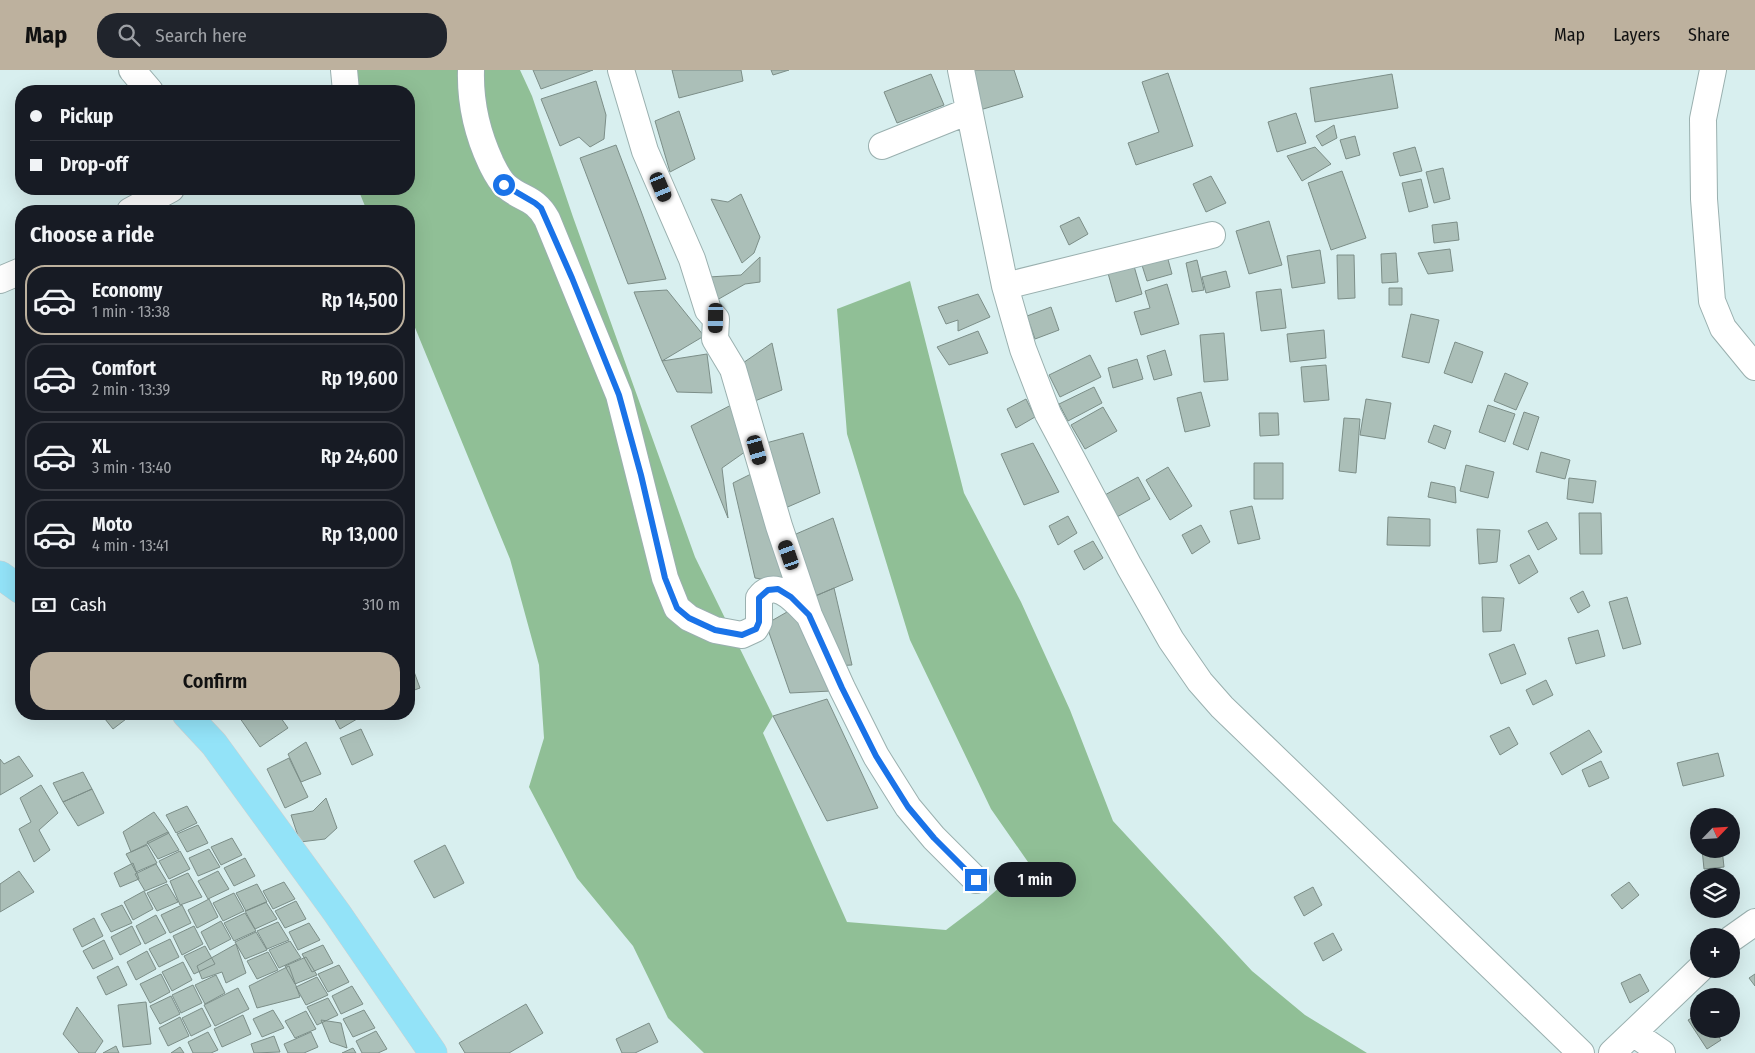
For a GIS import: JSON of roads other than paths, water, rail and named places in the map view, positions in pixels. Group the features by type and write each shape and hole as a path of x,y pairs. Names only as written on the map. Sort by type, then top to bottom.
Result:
{"main road":[{"path":"0,575 15,586"},
{"path":"192,720 214,744 332,906 433,1053"}],"street":[{"path":"132,70 145,85"},
{"path":"344,70 345,85"},
{"path":"471,70 474,118 483,146 504,185 541,208 619,395 641,475 665,578 677,608 689,618 715,630 742,635 756,629 759,622 759,598 762,594 768,590 778,589 791,597 809,615"},
{"path":"620,70 645,151 692,259 708,310 716,318 715,339 733,369 779,526 809,615 842,688 876,756 908,807 934,838 976,880"},
{"path":"961,70 1005,286 1015,323 1048,414 1171,640 1200,682 1241,725 1581,1053"},
{"path":"1713,70 1703,119 1704,199 1712,302 1723,328 1755,367"},
{"path":"882,146 969,111"},
{"path":"141,205 160,195"},
{"path":"1005,286 1212,235"},
{"path":"0,280 15,274"},
{"path":"1740,933 1755,922"},
{"path":"1612,1053 1691,978"},
{"path":"1633,1033 1662,1053"}]}
